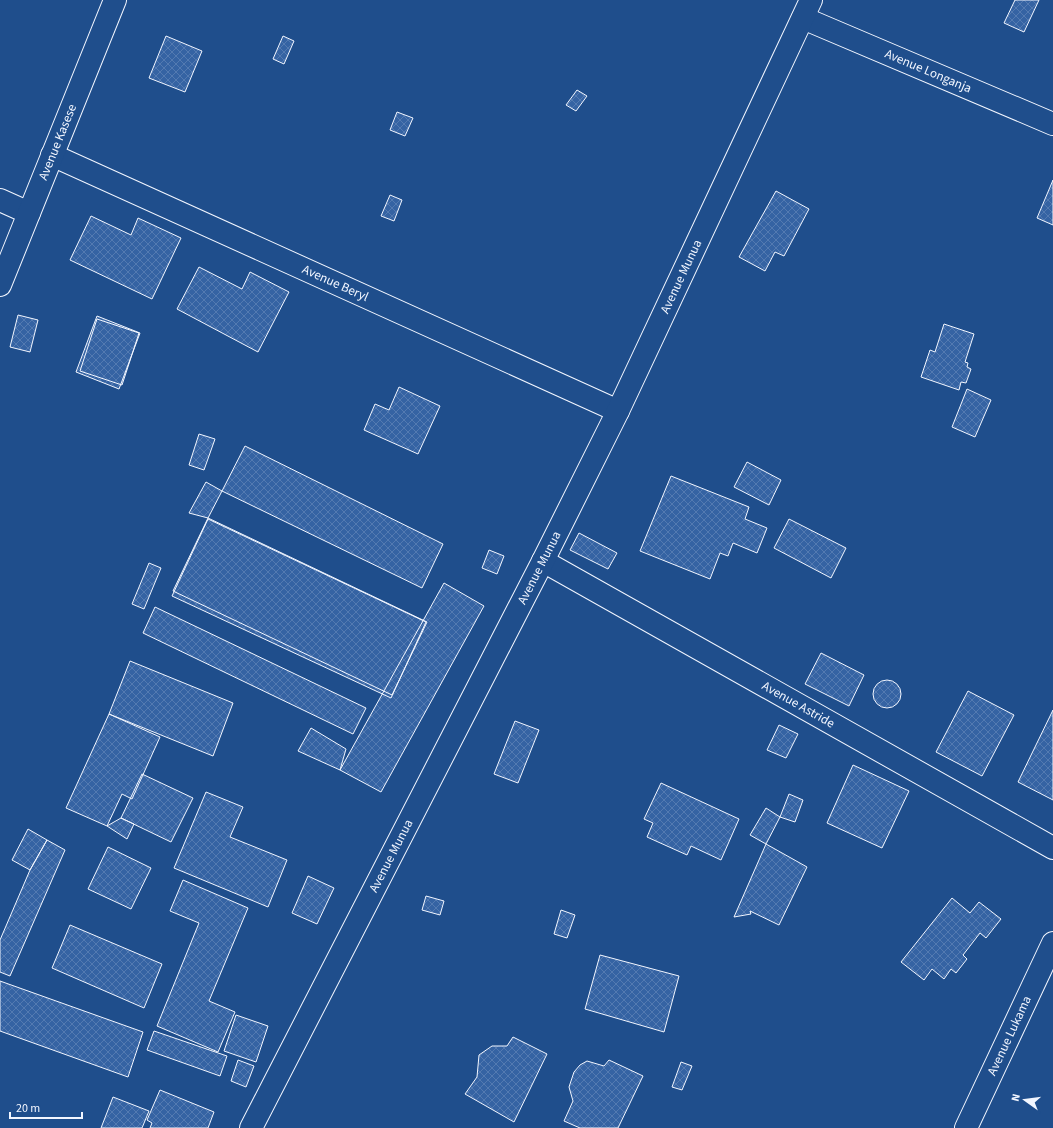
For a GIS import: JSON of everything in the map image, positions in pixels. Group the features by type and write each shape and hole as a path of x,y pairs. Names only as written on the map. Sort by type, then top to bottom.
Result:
{"street":[{"name":"Avenue Kasese","path":"0,285 115,0"},
{"name":"Avenue Longanja","path":"807,9 1053,124"},
{"name":"Avenue Munua","path":"251,1128 543,561 618,411 807,9"},
{"name":"Avenue Beryl","path":"52,155 618,411"},
{"path":"0,200 29,213"},
{"name":"Avenue Astride","path":"543,561 1053,848"},
{"name":"Avenue Lukama","path":"966,1128 1053,943"}],"building":[{"path":"1015,0 1039,0 1024,32 1004,23"},
{"path":"166,36 202,51 185,92 149,78"},
{"path":"283,36 294,41 284,64 273,59"},
{"path":"577,90 587,96 576,111 566,105"},
{"path":"397,112 413,118 405,136 390,130"},
{"path":"1053,180 1053,225 1037,218"},
{"path":"776,191 809,209 784,256 775,252 765,271 739,257"},
{"path":"390,195 402,200 394,221 381,216"},
{"path":"91,216 131,235 138,218 181,238 152,299 70,260"},
{"path":"199,267 242,289 250,272 289,292 258,352 177,309"},
{"path":"18,315 38,320 30,352 10,347"},
{"path":"97,316 140,333 119,389 76,372"},
{"path":"97,319 139,333 122,385 80,371"},
{"path":"944,324 974,334 965,362 968,363 967,367 971,369 966,383 961,382 959,390 921,377 930,350 935,352"},
{"path":"399,387 440,406 418,454 364,430 375,404 389,410"},
{"path":"967,389 991,400 975,437 952,427"},
{"path":"199,434 215,439 204,470 189,465"},
{"path":"245,446 443,544 422,588 222,491"},
{"path":"747,462 781,480 769,505 734,487"},
{"path":"671,476 749,507 745,519 767,528 757,553 733,543 728,556 720,553 710,579 640,551"},
{"path":"206,482 222,491 208,518 189,513"},
{"path":"208,518 427,622 392,695 173,591"},
{"path":"208,519 426,622 391,698 172,596"},
{"path":"789,519 846,548 831,578 774,548"},
{"path":"579,533 617,553 608,569 570,550"},
{"path":"489,550 504,556 497,574 482,568"},
{"path":"149,563 161,568 144,609 132,604"},
{"path":"444,583 484,606 381,792 340,770"},
{"path":"155,607 366,708 353,734 143,633"},
{"path":"821,653 864,675 849,706 805,684"},
{"path":"130,661 233,703 213,756 109,714"},
{"path":"887,680 893,681 897,684 900,688 900,700 897,704 893,707 887,708 881,707 877,704 874,700 873,694 874,688 877,684 881,681"},
{"path":"968,691 1014,715 982,776 936,752"},
{"path":"1053,710 1053,800 1018,782"},
{"path":"109,714 160,737 132,799 122,794 107,826 66,808"},
{"path":"515,721 539,730 518,783 494,774"},
{"path":"779,725 798,734 786,758 767,750"},
{"path":"311,728 346,749 340,770 298,751"},
{"path":"853,765 909,791 882,848 827,823"},
{"path":"142,774 193,798 171,842 121,818"},
{"path":"661,783 739,819 721,860 691,846 687,855 647,837 653,823 644,819"},
{"path":"206,792 243,807 230,837 287,860 268,907 174,868"},
{"path":"789,794 803,800 795,822 780,817"},
{"path":"766,808 780,817 766,844 750,835"},
{"path":"121,818 134,824 127,839 107,826"},
{"path":"28,829 47,840 30,870 12,860"},
{"path":"47,840 65,850 10,976 0,972 0,940 30,870"},
{"path":"766,844 807,867 779,925 750,911 751,914 734,917"},
{"path":"108,847 151,868 131,909 88,889"},
{"path":"308,876 334,888 317,924 292,913"},
{"path":"183,880 248,908 209,1001 235,1012 218,1052 157,1026 199,923 170,911"},
{"path":"426,896 444,901 440,915 422,910"},
{"path":"952,898 970,913 979,902 1001,919 986,938 980,933 963,955 967,959 956,973 951,969 944,979 932,969 924,980 901,962"},
{"path":"561,910 575,915 567,938 554,934"},
{"path":"70,925 162,964 144,1008 52,968"},
{"path":"600,955 679,976 664,1032 585,1009"},
{"path":"0,981 143,1032 128,1077 0,1031"},
{"path":"236,1015 268,1026 256,1062 224,1051"},
{"path":"154,1031 227,1056 220,1076 147,1050"},
{"path":"513,1037 547,1054 514,1122 465,1094 477,1077 479,1055 492,1046 507,1046"},
{"path":"238,1060 254,1066 246,1087 231,1081"},
{"path":"609,1060 643,1076 618,1128 580,1128 564,1121 573,1101 569,1087 574,1072 580,1065 587,1061 604,1066"},
{"path":"681,1062 692,1066 682,1090 672,1087"},
{"path":"160,1090 214,1112 208,1128 150,1128 152,1123 147,1120"},
{"path":"113,1097 149,1111 142,1128 101,1128"}]}
